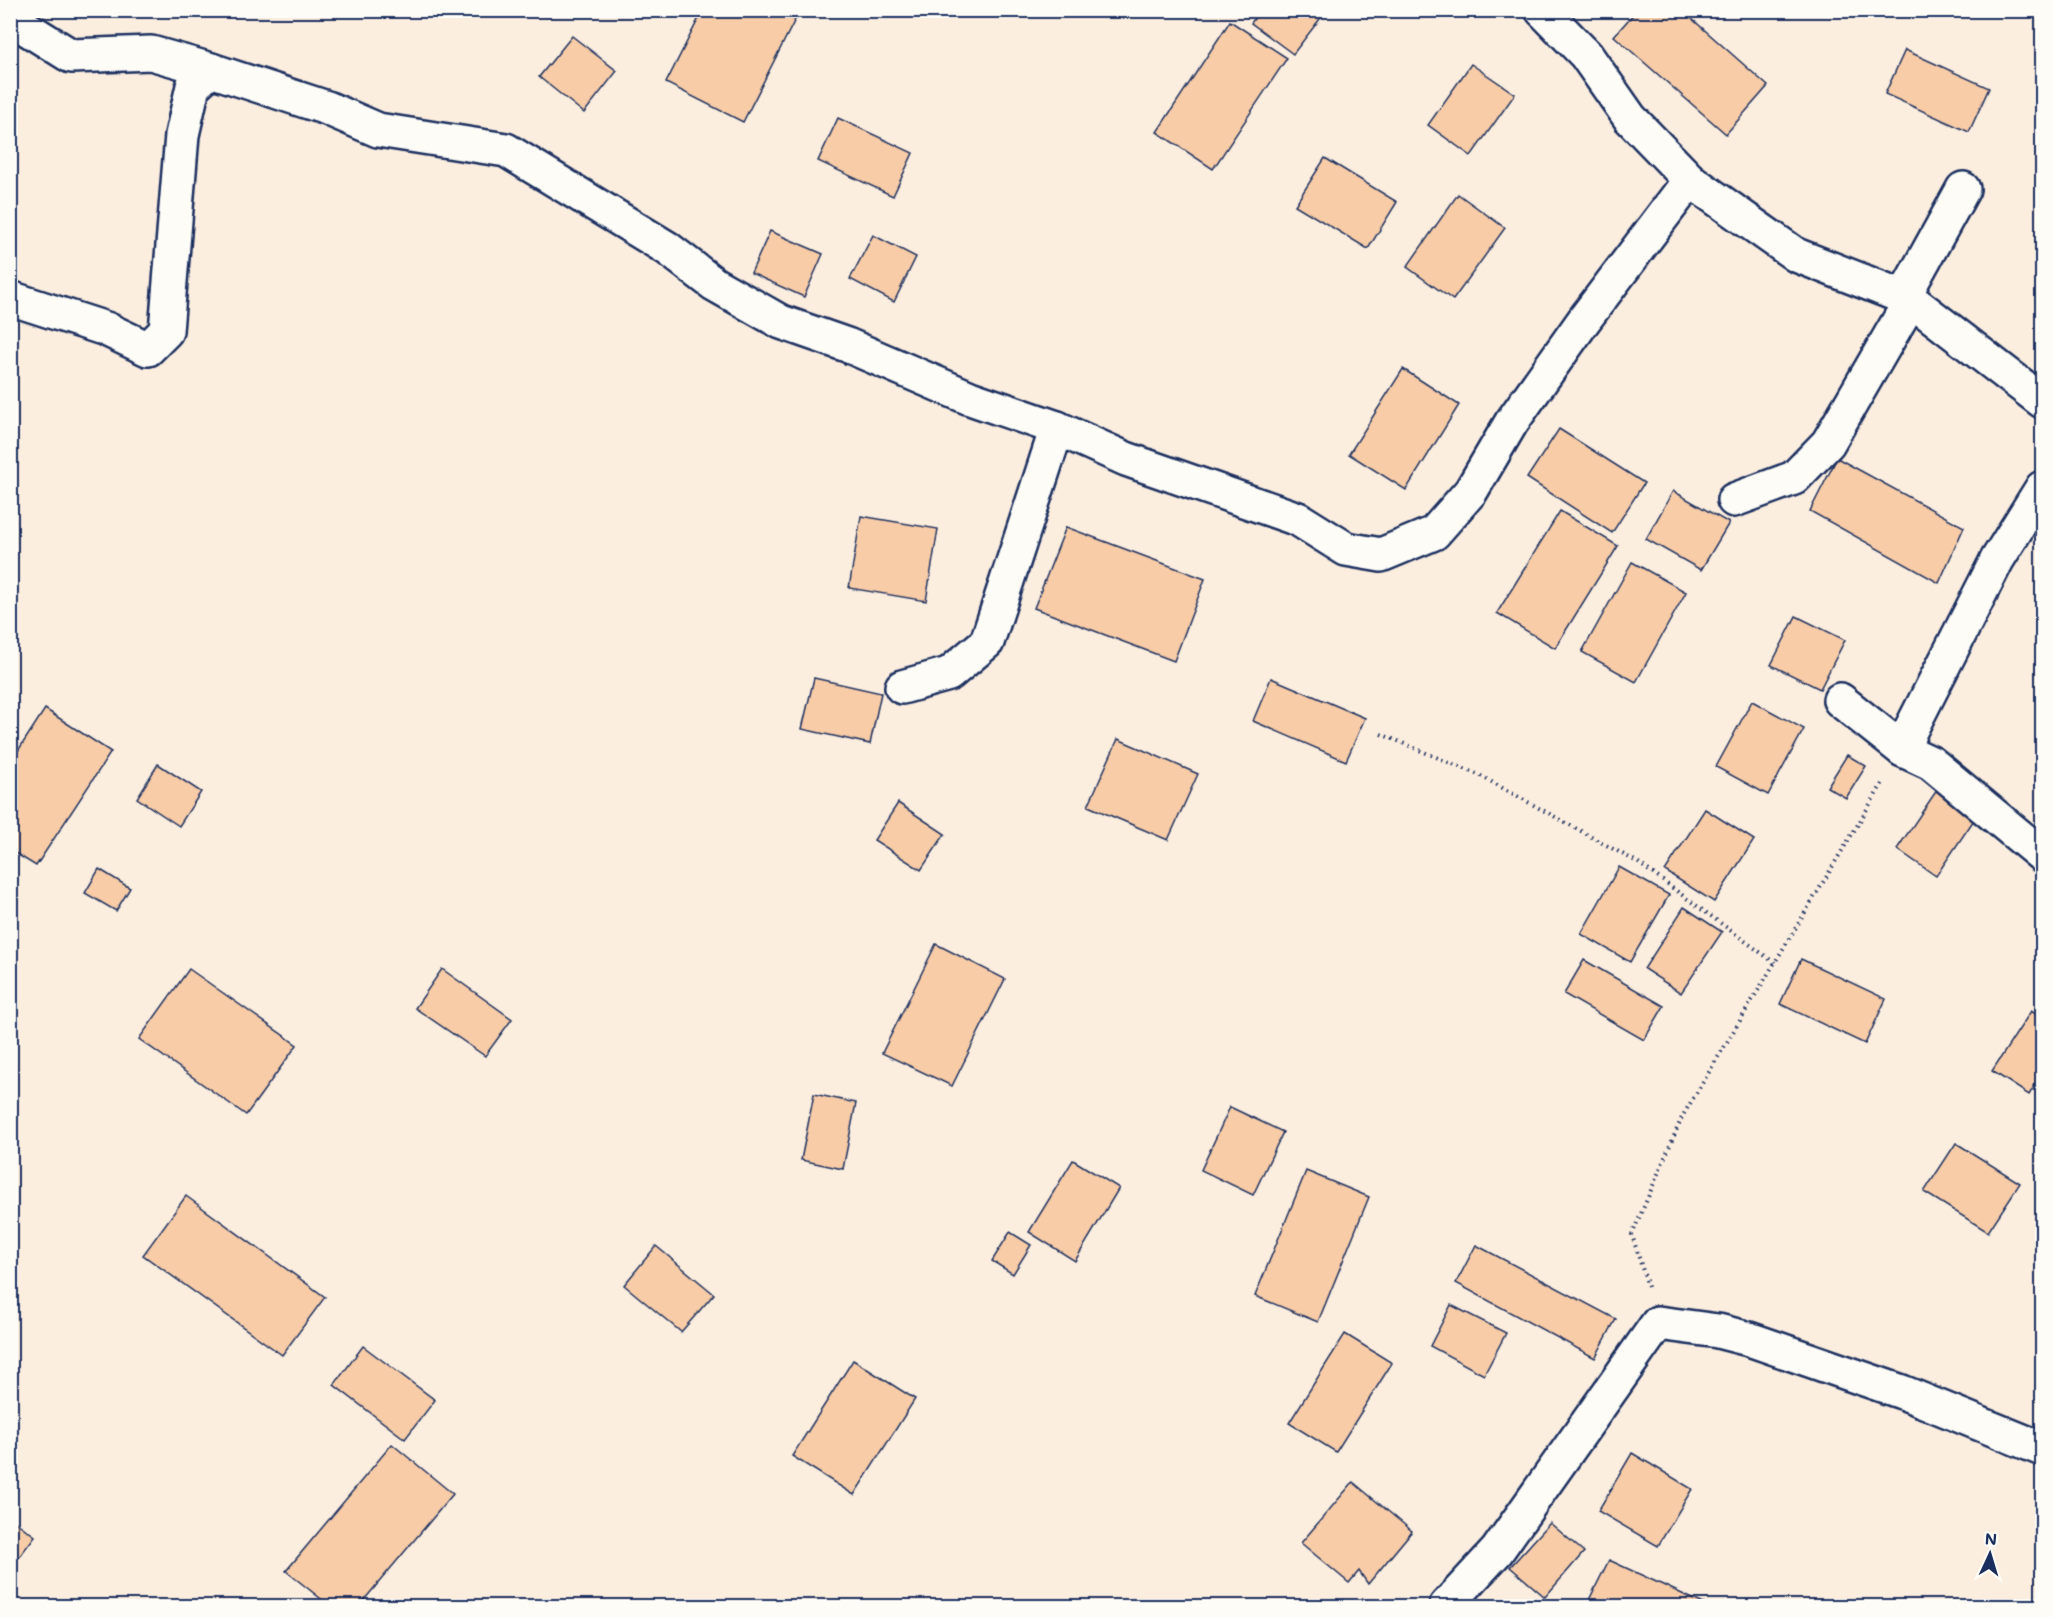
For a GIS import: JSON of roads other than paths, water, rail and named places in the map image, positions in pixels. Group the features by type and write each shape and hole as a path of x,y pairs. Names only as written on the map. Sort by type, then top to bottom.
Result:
{"street":[{"path":"1542,10 1586,55 1630,118 1690,180 1796,255 1908,298 2043,401"},
{"path":"10,18 71,56 151,53 327,108 378,130 506,150 667,248 714,284 781,322 847,345 970,398 1057,428 1126,459 1298,519 1346,549 1381,555 1434,533 1471,491 1511,423 1584,320 1690,180"},
{"path":"10,297 106,329 148,349 166,331 182,135 193,86 211,70"},
{"path":"1734,500 1794,478 1828,443 1908,298 1963,189"},
{"path":"902,687 949,674 987,642 1057,428"},
{"path":"1903,750 1910,731 1997,560 2043,488"},
{"path":"1840,700 1903,750 1931,763 2043,855"},
{"path":"1446,1606 1497,1551 1658,1323 1718,1331 1749,1339 1902,1392 2043,1449"}]}
